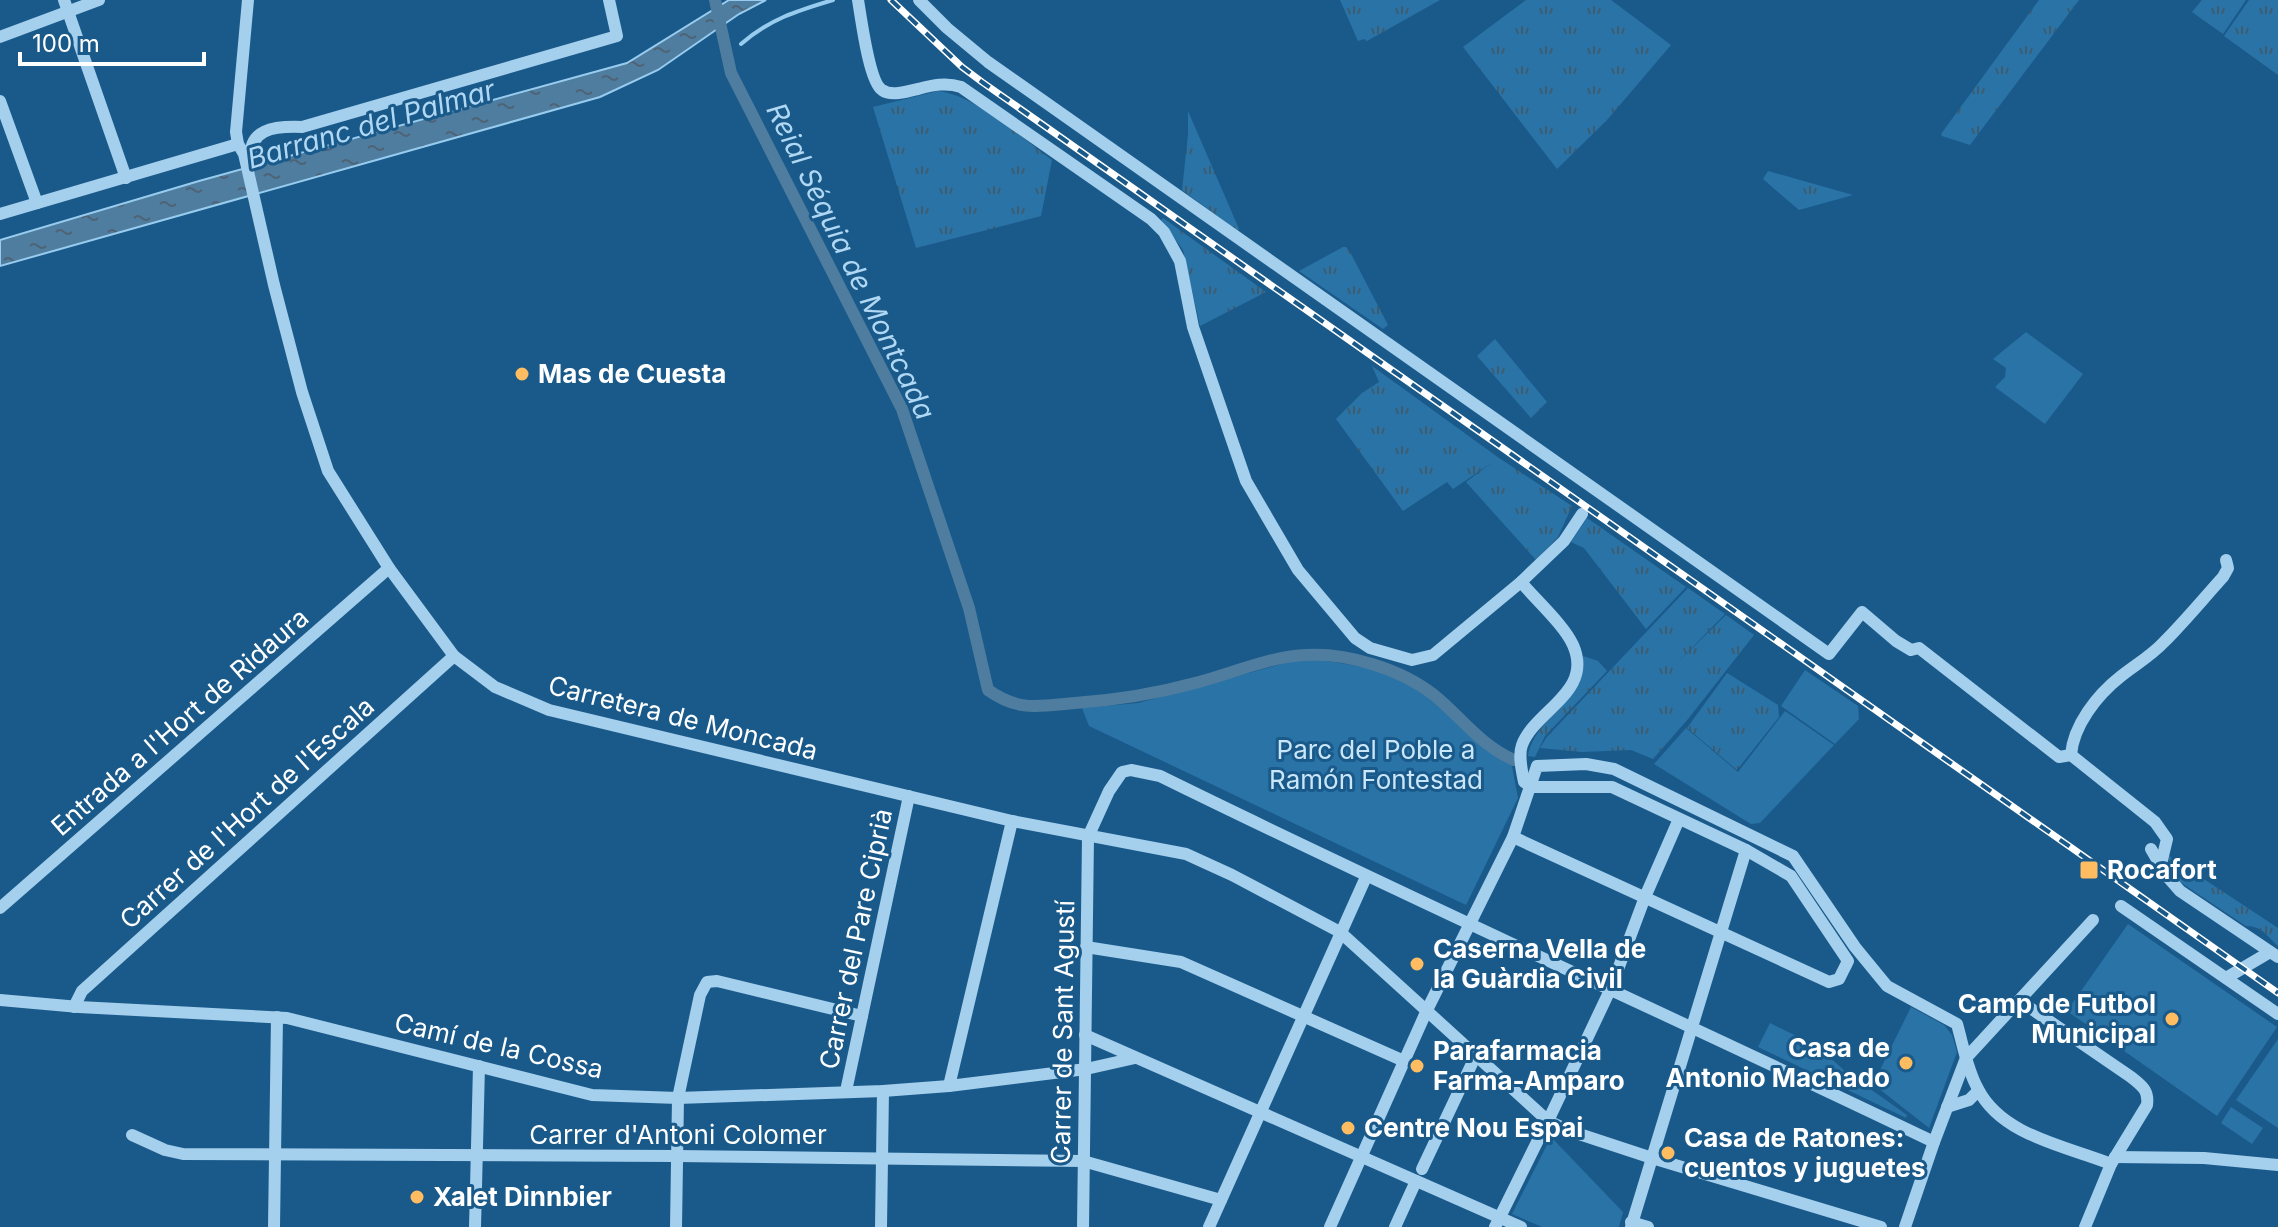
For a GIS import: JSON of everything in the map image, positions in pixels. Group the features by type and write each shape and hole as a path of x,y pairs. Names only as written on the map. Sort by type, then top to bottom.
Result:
{"street":[{"path":"0,37 66,6 99,0"},
{"name":"Carretera de Moncada","path":"248,0 236,121 302,392 328,471 389,568 454,656 495,687 549,710 1012,821 1186,854 1340,932 1476,1055 1545,1126"},
{"path":"0,214 126,178 244,150 269,129 302,127 617,36 609,0"},
{"path":"858,0 872,70 880,90 899,93 944,84 961,87 1164,232 1180,261 1193,327 1246,481 1298,570 1355,638 1385,654 1412,660 1433,655 1521,582 1564,541 1582,514"},
{"path":"919,0 988,62 1829,654 1862,612 1896,641 1911,650 1919,648 2059,757 2071,755 2155,822 2167,839 2161,864"},
{"path":"66,6 126,178"},
{"path":"0,101 37,203"},
{"path":"2071,755 2076,732 2104,693 2117,679 2164,643 2223,577 2228,568 2226,560"},
{"name":"Entrada a l'Hort de Ridaura","path":"0,908 389,568"},
{"path":"1513,837 1829,982 1839,979 1848,961 1791,876 1746,850 1612,787 1532,787 1524,782 1522,745 1566,695 1575,678 1577,656 1572,643 1521,582"},
{"name":"Carrer de l'Hort de l'Escala","path":"74,1007 82,991 454,656"},
{"path":"1330,1227 1427,1010 1513,837 1537,766 1586,764 1614,769 1793,856 1855,947 1887,986 1957,1024 1978,1091 1999,1116 2024,1131 2113,1160 2204,1158 2278,1165"},
{"path":"1088,837 1109,791 1122,772 1160,776 1366,877 1611,988 1934,1142"},
{"name":"Carrer del Pare Ciprià","path":"846,1091 909,796"},
{"path":"1498,1222 1611,988 1645,897 1679,819"},
{"path":"949,1086 1012,821"},
{"name":"Carrer de Sant Agustí","path":"1083,1227 1088,837"},
{"path":"2151,849 2166,875 2180,891 2274,955"},
{"path":"1648,1227 1631,1225 1746,850"},
{"path":"1209,1227 1366,877"},
{"path":"2121,906 2278,1014"},
{"path":"1905,1227 1966,1058 2093,920"},
{"path":"1086,947 1181,962 1404,1061"},
{"path":"2226,978 2274,955"},
{"path":"676,1227 678,1098 700,995 707,982 717,981 862,1016"},
{"name":"Camí de la Cossa","path":"0,1000 74,1007 277,1017 592,1095 678,1098 883,1091 1086,1069 1135,1058"},
{"path":"2020,1001 2143,1086 2148,1095 2147,1105 2113,1160 2085,1227"},
{"path":"274,1227 277,1017"},
{"path":"1085,1035 1361,1157 1419,1175 1498,1222 1521,1227"},
{"path":"1395,1227 1476,1055"},
{"path":"475,1227 479,1066"},
{"path":"881,1227 883,1091"},
{"path":"1947,1107 1969,1100 1978,1091"},
{"path":"1545,1126 1570,1131 1881,1227"},
{"name":"Carrer d'Antoni Colomer","path":"132,1135 165,1150 183,1154 1083,1161 1221,1200"}],"green space":[{"path":"1340,0 1440,0 1367,41 1358,41"},
{"path":"1526,0 1611,0 1671,45 1607,120 1557,169 1463,47"},
{"path":"2039,0 2079,0 1970,145 1942,136 1941,134"},
{"path":"2202,0 2246,0 2223,34 2192,12"},
{"path":"2249,0 2278,0 2278,75 2224,36"},
{"path":"938,91 953,94 983,109 1052,160 1041,216 916,248 873,107"},
{"path":"1188,111 1239,229 1238,231 1182,190"},
{"path":"1768,171 1853,195 1799,210 1763,179"},
{"path":"1163,218 1266,292 1200,326 1183,250 1161,220"},
{"path":"1343,247 1350,252 1388,325 1383,329 1299,271"},
{"path":"2026,332 2083,374 2045,424 1995,387 2005,377 2006,368 1993,359"},
{"path":"1495,339 1547,402 1531,418 1477,356"},
{"path":"1372,366 1499,458 1572,506 1558,537 1536,560 1466,482 1493,462 1453,489 1447,482 1403,511 1336,419 1362,393 1379,382"},
{"path":"1587,518 1686,587 1646,629 1584,548 1571,542"},
{"path":"1688,588 1725,614 1675,665 1726,615 1754,635 1653,759 1631,750 1582,752 1540,748 1546,738"},
{"path":"1583,656 1598,661 1607,671 1545,736 1535,757 1528,756 1539,731 1574,689"},
{"name":"Parc del Poble a Ramón Fontestad","path":"1304,658 1369,669 1415,686 1440,704 1487,747 1511,761 1518,798 1466,905 1089,726 1082,708 1138,703"},
{"path":"1805,670 1858,706 1859,719 1835,744 1781,706"},
{"path":"1727,673 1778,705 1779,717 1737,770 1687,728"},
{"path":"1785,711 1834,745 1760,823 1751,824 1654,764 1686,728 1738,772"},
{"path":"2169,856 2278,928 2278,946 2260,930 2246,926 2177,880 2168,865"},
{"name":"Camp de Futbol Municipal","path":"2128,924 2277,1027 2217,1116 2067,1011"},
{"path":"1911,1007 1944,1025 1952,1035 1957,1052 1929,1128 1873,1084"},
{"path":"1770,1023 1817,1046 1845,1071 1907,1115 1906,1118 1758,1047"},
{"path":"2278,1039 2278,1128 2236,1100"},
{"path":"2231,1107 2263,1128 2252,1144 2221,1123"},
{"path":"1551,1137 1623,1212 1619,1227 1542,1227 1512,1214"}],"water":[{"path":"729,0 766,0 739,14 658,70 600,97 0,266 0,240 199,181 627,63"}],"waterway":[{"name":"Reial Séquia de Montcada","path":"715,0 731,73 902,409 969,608 988,690 1020,705 1090,702 1165,690 1293,656 1340,657 1374,664 1421,686 1444,703 1481,739 1514,760"},
{"path":"741,44 784,17 833,0"}],"railway":[{"path":"891,0 982,82 2278,993"}],"place":[{"name":"Mas de Cuesta","path":"522,374"},
{"name":"Rocafort","path":"2089,870"},
{"name":"Caserna Vella de la Guàrdia Civil","path":"1417,964"},
{"name":"Camp de Futbol Municipal","path":"2172,1019"},
{"name":"Casa de Antonio Machado","path":"1906,1063"},
{"name":"Parafarmacia Farma-Amparo","path":"1417,1066"},
{"name":"Centre Nou Espai","path":"1348,1128"},
{"name":"Casa de Ratones: cuentos y juguetes","path":"1668,1153"},
{"name":"Xalet Dinnbier","path":"417,1197"}],"water label":[{"name":"Barranc del Palmar","path":"371,124"}]}
